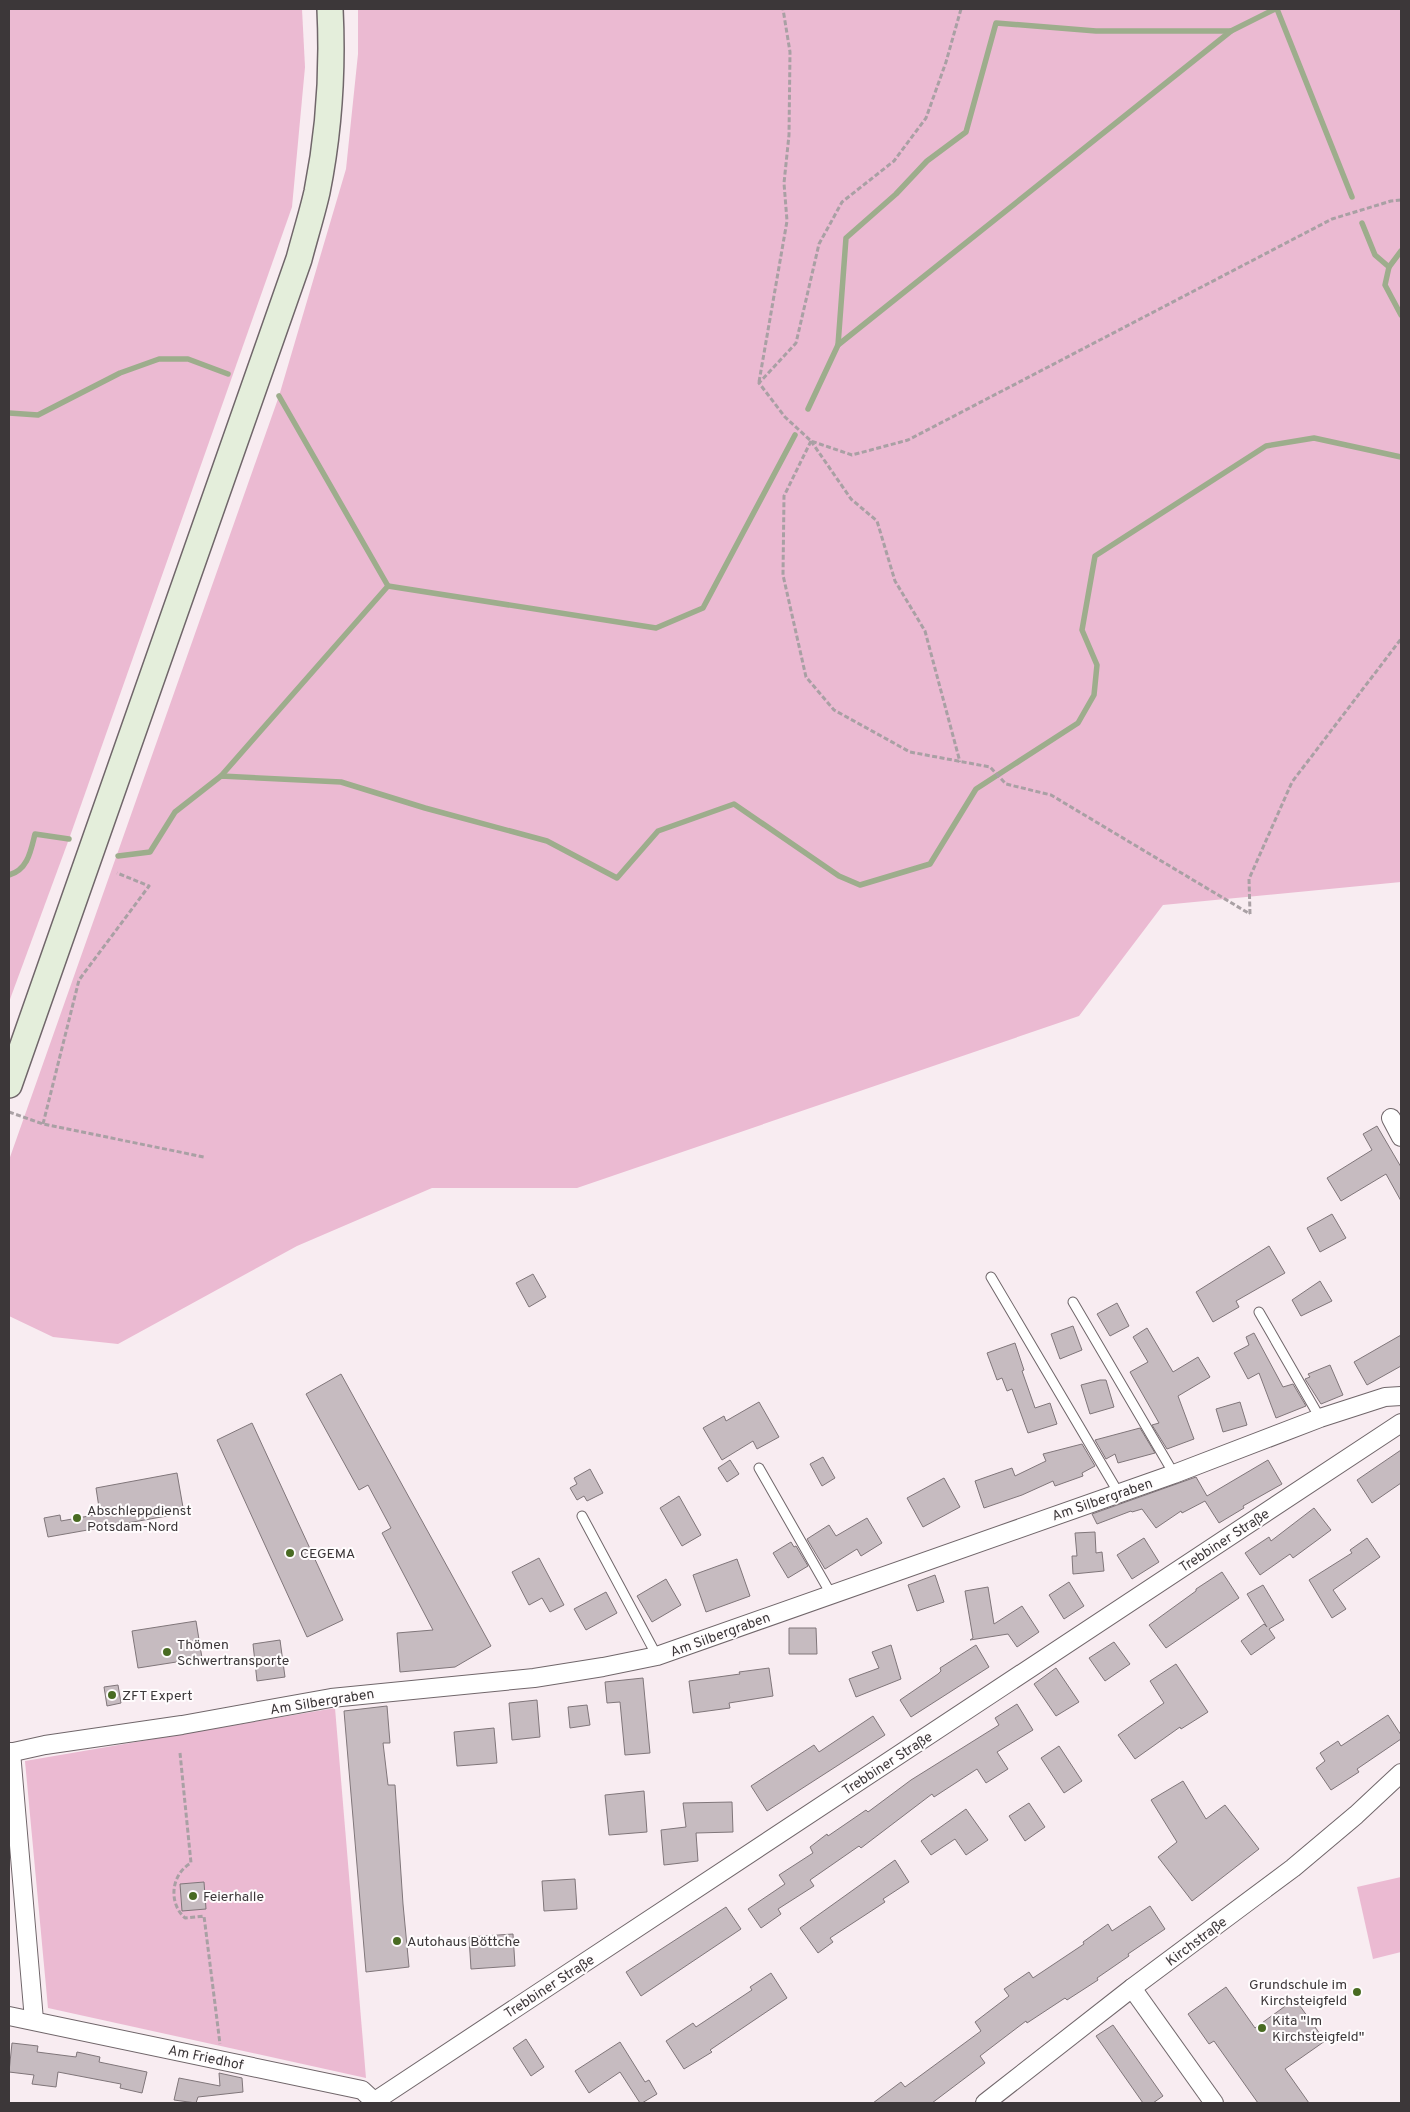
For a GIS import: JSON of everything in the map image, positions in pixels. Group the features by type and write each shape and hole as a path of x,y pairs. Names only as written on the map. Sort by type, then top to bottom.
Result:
{"main road":[{"path":"9,1084 299,259 316,192 326,135 331,53 330,9"}],"street":[{"path":"1391,1118 1401,1137"},
{"name":"Am Silbergraben","path":"10,1752 182,1725 331,1698 534,1678 603,1668 657,1656 1118,1492 1174,1474 1320,1418 1385,1396 1401,1396"},
{"name":"Trebbiner Straße","path":"373,2102 1401,1423"},
{"path":"10,1752 12,1816 34,2020"},
{"name":"Kirchstraße","path":"985,2103 1132,1988 1293,1868 1378,1796 1401,1773"},
{"path":"1132,1988 1206,2100"},
{"name":"Am Friedhof","path":"9,2016 362,2090 373,2102"}],"lane":[{"path":"991,1277 1118,1492"},
{"path":"1073,1302 1174,1474"},
{"path":"1259,1312 1320,1418"},
{"path":"759,1468 831,1594"},
{"path":"582,1516 657,1656"}],"path":[{"path":"783,9 790,52 789,135 784,183 788,221 759,382 785,418 811,441 851,499 877,521 895,581 925,631 960,762"},
{"path":"759,382 796,343 819,244 842,202 894,161 926,118 946,62 961,9"},
{"path":"811,441 852,454 908,440 1332,219 1391,201 1401,200"},
{"path":"811,441 784,496 783,575 806,677 834,710 910,752 990,767 1006,784 1052,795 1250,914 1248,879 1292,782 1401,639"},
{"path":"44,1124 79,980 149,886 117,872"},
{"path":"9,1112 44,1124 204,1157"},
{"path":"180,1753 190,1862 184,1866 174,1884 175,1904 178,1912 185,1918 204,1916 222,2060"}],"shaded area":[{"path":"9,9 302,9 305,67 292,207 69,839 9,1002"},
{"path":"358,9 1401,9 1401,882 1163,905 1079,1016 577,1188 432,1188 297,1246 118,1344 53,1337 9,1316 9,1160 279,396 346,169 358,54"},
{"path":"335,1708 366,2078 48,2008 25,1761"},
{"path":"1401,1877 1401,1952 1373,1959 1357,1887"}],"building":[{"path":"1377,1126 1401,1167 1401,1201 1386,1174 1341,1201 1327,1178 1372,1150 1363,1134"},
{"path":"1332,1214 1346,1238 1320,1252 1307,1228"},
{"path":"1269,1246 1285,1273 1236,1301 1239,1307 1213,1322 1196,1292"},
{"path":"533,1274 546,1297 529,1307 516,1283"},
{"path":"1320,1281 1332,1301 1301,1316 1292,1300"},
{"path":"1117,1303 1129,1326 1110,1336 1097,1314"},
{"path":"1073,1326 1082,1350 1060,1359 1051,1334"},
{"path":"1147,1328 1173,1372 1198,1357 1210,1377 1178,1396 1194,1439 1167,1449 1152,1425 1159,1423 1130,1372 1148,1362 1133,1337"},
{"path":"1254,1333 1283,1387 1293,1384 1306,1406 1276,1418 1259,1373 1248,1379 1234,1353 1249,1345 1246,1337"},
{"path":"1401,1335 1401,1366 1367,1385 1354,1362"},
{"path":"1015,1343 1024,1370 1022,1371 1035,1408 1050,1403 1057,1424 1028,1433 1012,1389 1007,1391 1002,1378 997,1380 987,1353"},
{"path":"1330,1365 1343,1395 1321,1404 1305,1379 1310,1377 1308,1374"},
{"path":"341,1374 491,1646 455,1667 400,1672 397,1633 433,1630 382,1533 391,1528 368,1485 359,1490 306,1394"},
{"path":"1106,1380 1114,1407 1090,1414 1081,1385"},
{"path":"759,1402 779,1437 757,1449 753,1441 722,1460 703,1428 724,1416 726,1421"},
{"path":"1240,1402 1247,1425 1223,1432 1216,1409"},
{"name":"CEGEMA","path":"252,1423 343,1620 307,1637 217,1440"},
{"path":"1140,1428 1155,1453 1118,1463 1115,1454 1106,1459 1095,1440"},
{"path":"1082,1444 1095,1466 1082,1473 1083,1476 1055,1486 1053,1481 1022,1495 984,1508 975,1481 1012,1468 1015,1476 1046,1461 1043,1454"},
{"path":"1401,1450 1401,1483 1372,1503 1357,1480"},
{"path":"823,1457 835,1478 822,1486 810,1464"},
{"path":"730,1460 739,1474 727,1482 718,1468"},
{"path":"1268,1460 1282,1484 1243,1506 1244,1508 1219,1523 1205,1501 1182,1513 1181,1511 1156,1528 1142,1509 1131,1511 1097,1524 1092,1514 1196,1477 1207,1496"},
{"path":"590,1469 603,1493 587,1501 584,1496 577,1500 570,1488 577,1484 574,1478"},
{"path":"177,1473 184,1513 48,1537 44,1518 60,1515 61,1521 100,1514 96,1488"},
{"path":"944,1478 960,1507 923,1527 907,1498"},
{"path":"679,1496 701,1535 682,1546 660,1508"},
{"path":"1314,1508 1331,1530 1293,1558 1290,1554 1260,1575 1245,1553 1269,1537 1271,1541"},
{"path":"867,1518 882,1543 861,1556 857,1549 825,1569 807,1539 829,1525 836,1536"},
{"path":"1095,1532 1096,1553 1102,1552 1104,1571 1073,1574 1072,1556 1077,1556 1075,1533"},
{"path":"1144,1538 1159,1562 1132,1579 1117,1555"},
{"path":"1367,1538 1380,1557 1333,1590 1346,1609 1332,1618 1309,1580 1352,1553 1350,1550"},
{"path":"791,1542 794,1547 796,1546 808,1566 788,1578 773,1553"},
{"path":"539,1558 564,1605 550,1612 542,1598 529,1605 512,1572"},
{"path":"737,1559 750,1596 706,1612 693,1575"},
{"path":"1222,1572 1239,1598 1166,1648 1149,1625 1196,1591 1196,1589"},
{"path":"935,1575 944,1602 917,1611 908,1585"},
{"path":"666,1579 681,1605 652,1622 637,1596"},
{"path":"1069,1582 1084,1606 1064,1619 1049,1595"},
{"path":"1263,1585 1284,1620 1269,1629 1275,1638 1251,1655 1241,1641 1264,1624 1267,1627 1247,1594"},
{"path":"988,1587 994,1624 1022,1606 1039,1632 1017,1647 1008,1634 970,1640 973,1638 965,1591"},
{"path":"606,1592 617,1613 586,1630 574,1609"},
{"path":"196,1621 202,1658 138,1668 132,1631"},
{"path":"789,1628 816,1628 817,1654 789,1654"},
{"path":"280,1640 285,1677 257,1681 253,1644"},
{"path":"1114,1642 1130,1664 1105,1681 1089,1658"},
{"path":"891,1645 901,1679 856,1697 849,1679 879,1668 872,1652"},
{"path":"976,1645 989,1667 911,1717 900,1700 938,1674 941,1671 940,1668"},
{"path":"1176,1664 1208,1712 1181,1729 1180,1727 1135,1759 1118,1735 1164,1703 1150,1681"},
{"path":"769,1668 773,1696 729,1703 730,1708 693,1713 689,1681"},
{"path":"1056,1668 1079,1702 1056,1716 1034,1684"},
{"path":"643,1678 650,1753 625,1755 620,1702 607,1703 605,1682"},
{"name":"ZFT Expert","path":"118,1685 121,1703 107,1706 104,1687"},
{"path":"537,1700 540,1737 512,1740 509,1703"},
{"path":"1017,1704 1033,1730 997,1752 1008,1769 986,1783 977,1769 934,1797 932,1794 861,1848 859,1846 810,1880 814,1886 778,1909 781,1914 761,1928 748,1909 785,1884 779,1875 813,1853 810,1847 866,1810 868,1812 911,1780 999,1725 995,1718"},
{"path":"587,1705 590,1725 570,1728 568,1707"},
{"path":"387,1706 390,1743 383,1743 388,1785 395,1785 409,1967 366,1972 344,1711"},
{"path":"1388,1715 1401,1735 1401,1739 1357,1769 1359,1772 1331,1790 1316,1768 1325,1761 1320,1753 1338,1741 1341,1746"},
{"path":"873,1716 885,1735 767,1811 751,1786 814,1745 819,1752"},
{"path":"494,1728 497,1763 457,1766 454,1732"},
{"path":"1059,1746 1082,1781 1064,1793 1041,1758"},
{"path":"1183,1781 1206,1819 1225,1805 1259,1849 1192,1901 1158,1857 1177,1842 1151,1800"},
{"path":"644,1791 647,1832 609,1835 605,1795"},
{"path":"732,1802 733,1832 696,1833 698,1861 664,1865 661,1830 686,1827 683,1803"},
{"path":"1029,1803 1045,1827 1025,1841 1009,1816"},
{"path":"966,1809 988,1840 966,1855 955,1839 931,1855 921,1841"},
{"path":"895,1860 909,1882 883,1899 885,1902 830,1938 833,1942 818,1953 800,1928"},
{"path":"575,1879 577,1909 544,1911 542,1881"},
{"name":"Feierhalle","path":"204,1882 206,1909 182,1911 180,1884"},
{"path":"1150,1906 1165,1929 1128,1954 1129,1956 1097,1978 1098,1980 1067,2000 1065,1998 1027,2023 1026,2021 980,2056 985,2063 932,2103 873,2103 901,2082 905,2087 981,2031 975,2022 1009,1996 1004,1989 1029,1972 1033,1978 1084,1944 1083,1942 1108,1924 1112,1931"},
{"path":"726,1907 741,1929 641,1996 626,1972"},
{"path":"513,1934 515,1966 471,1969 469,1937"},
{"path":"771,1973 787,1998 710,2050 712,2052 684,2069 666,2041 693,2023 696,2027 752,1990 750,1987"},
{"name":"Kita \"Im Kirchsteigfeld\"","path":"1226,1987 1255,2028 1295,1999 1325,2041 1285,2069 1309,2103 1258,2103 1214,2041 1209,2044 1188,2014"},
{"path":"1113,2025 1163,2096 1153,2103 1143,2103 1096,2036"},
{"path":"526,2039 544,2067 531,2076 513,2048"},
{"path":"620,2042 645,2082 649,2080 657,2094 642,2103 640,2103 620,2072 589,2093 575,2071"},
{"path":"12,2043 38,2046 37,2052 76,2057 77,2052 100,2057 99,2062 147,2072 142,2093 120,2088 121,2084 58,2072 56,2087 32,2084 34,2075 9,2072"},
{"path":"219,2073 242,2078 243,2092 198,2097 196,2103 174,2100 179,2078 220,2086"}],"waterway":[{"path":"808,409 838,345 1231,31 1275,9"},
{"path":"1277,9 1352,197"},
{"path":"838,345 846,238 896,194 927,161 966,132 996,23 1096,31 1231,31"},
{"path":"1362,223 1375,255 1389,267"},
{"path":"1401,251 1389,267 1385,285 1401,315"},
{"path":"9,413 38,415 120,373 159,359 188,359 228,374"},
{"path":"279,396 388,586"},
{"path":"221,776 388,586 656,628 703,608 795,435"},
{"path":"118,856 150,852 175,812 221,776 341,782 425,808 547,841 617,878 658,831 734,804 839,876 860,885 930,864 976,789 1078,723 1094,695 1097,665 1082,630 1095,556 1266,446 1314,438 1401,457"},
{"path":"9,875 21,869 25,864 35,834 69,839"}],"place":[{"name":"Abschleppdienst Potsdam-Nord","path":"77,1518"},
{"name":"CEGEMA","path":"290,1553"},
{"name":"Thömen Schwertransporte","path":"167,1652"},
{"name":"ZFT Expert","path":"112,1695"},
{"name":"Feierhalle","path":"193,1896"},
{"name":"Autohaus Böttche","path":"397,1941"},
{"name":"Grundschule im Kirchsteigfeld","path":"1357,1992"},
{"name":"Kita \"Im Kirchsteigfeld\"","path":"1262,2028"}]}
